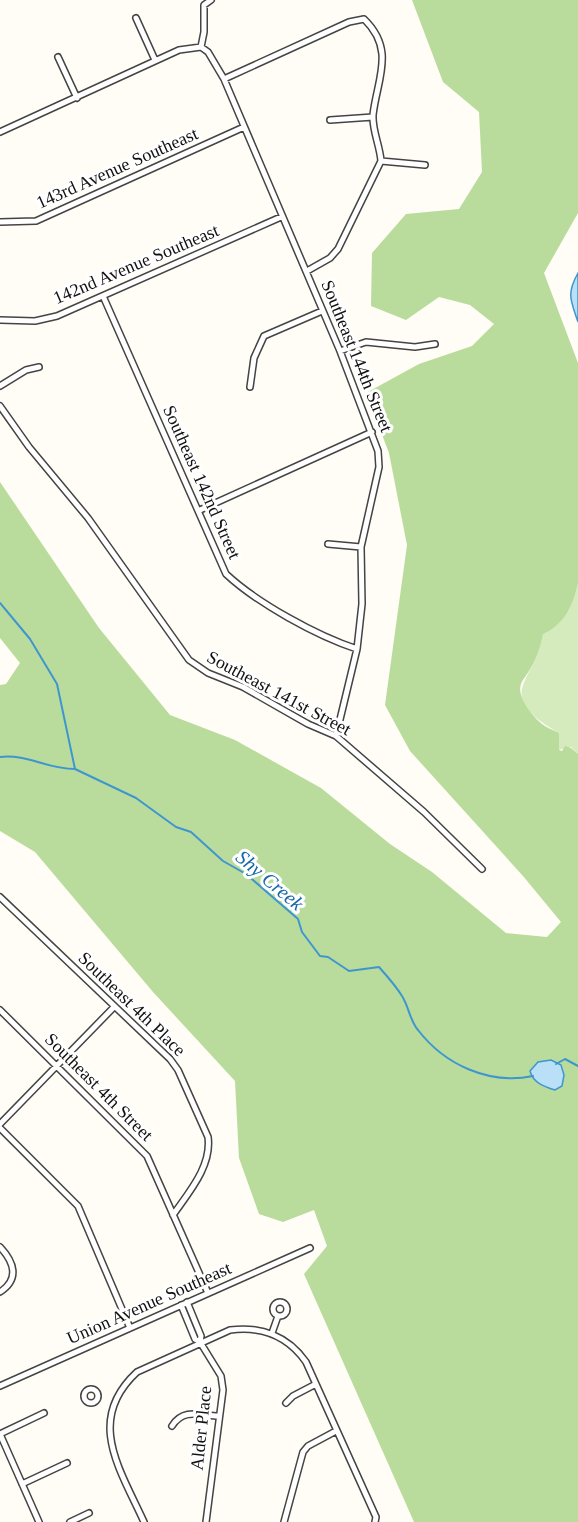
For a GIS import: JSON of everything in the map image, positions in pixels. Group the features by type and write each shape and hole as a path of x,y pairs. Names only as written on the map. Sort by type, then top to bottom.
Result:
{"street":[{"path":"0,132 155,60 191,46 201,47 204,32 204,5 211,0"},
{"path":"136,18 155,60"},
{"path":"224,79 349,21 364,19 372,29 383,56 373,117 381,161 338,249 330,258 307,272"},
{"name":"Southeast 144th Street","path":"201,47 208,52 224,79 340,351 378,451 379,467 361,547 362,604 357,649 336,736"},
{"path":"58,57 76,98"},
{"path":"330,120 373,117"},
{"name":"143rd Avenue Southeast","path":"0,222 36,221 244,127"},
{"path":"381,161 425,165"},
{"name":"142nd Avenue Southeast","path":"0,320 35,321 57,316 281,217"},
{"name":"Southeast 142nd Street","path":"103,296 200,510 204,531 226,574 244,591 337,643 357,649"},
{"path":"250,387 254,358 264,336 322,311"},
{"path":"340,351 366,342 415,347 435,344"},
{"path":"0,386 26,370 39,367"},
{"name":"Southeast 141st Street","path":"0,406 29,447 88,518 189,660 207,673 243,687 308,724 336,736 424,812 482,869"},
{"path":"200,510 372,432"},
{"path":"328,544 361,547"},
{"name":"Southeast 4th Place","path":"0,897 178,1070 208,1137 209,1157 192,1188 173,1215"},
{"path":"114,1007 0,1126 78,1206 130,1328"},
{"name":"Southeast 4th Street","path":"0,1010 58,1065 147,1156 208,1293"},
{"path":"0,1247 13,1265 10,1282 0,1292"},
{"name":"Union Avenue Southeast","path":"0,1386 310,1248"},
{"name":"Alder Place","path":"184,1304 195,1339 200,1342 221,1376 223,1390 206,1522"},
{"path":"272,1333 278,1316"},
{"path":"144,1522 114,1454 110,1437 112,1404 137,1372 200,1342 230,1330 244,1328 272,1333 299,1353 316,1384 375,1519"},
{"path":"286,1403 293,1396 316,1384"},
{"path":"98,1398 112,1404"},
{"path":"39,1522 0,1434 44,1413"},
{"path":"172,1426 178,1417 185,1413 218,1416"},
{"path":"284,1522 303,1452 308,1446 336,1431"},
{"path":"22,1484 67,1463"},
{"path":"70,1522 89,1513"}],"green space":[{"path":"412,0 578,0 578,213 544,273 578,363 578,583 567,613 557,625 543,634 538,653 523,680 520,692 533,716 559,733 559,750 562,751 565,746 578,754 578,1522 414,1522 304,1274 327,1246 314,1210 283,1222 259,1214 239,1158 235,1081 153,992 35,852 0,831 0,685 6,684 20,663 0,638 0,482 99,628 170,715 235,740 321,788 390,844 432,872 506,933 547,937 561,922 523,876 410,751 385,705 407,545 389,453 366,393 419,364 472,346 494,324 470,305 439,297 406,320 371,306 372,253 406,214 459,209 482,172 479,112 443,82"},
{"path":"578,583 578,754 571,747 558,750 559,733 538,720 526,708 522,697 522,687 539,650 543,633 557,625 567,613"}],"water":[{"path":"578,273 578,322 571,292"},
{"path":"551,1060 561,1065 564,1075 562,1086 555,1090 543,1086 530,1071 538,1062"}],"waterway":[{"name":"Shy Creek","path":"0,603 30,639 57,684 75,769 136,798 176,827 191,832 223,861 246,874 298,919 302,932 320,956 328,957 349,971 379,967 402,996 418,1030 441,1053 484,1075 500,1078 533,1076"},
{"path":"0,757 19,758 55,767 75,769"},
{"name":"Shy Creek","path":"556,1064 565,1059 578,1066"}]}
